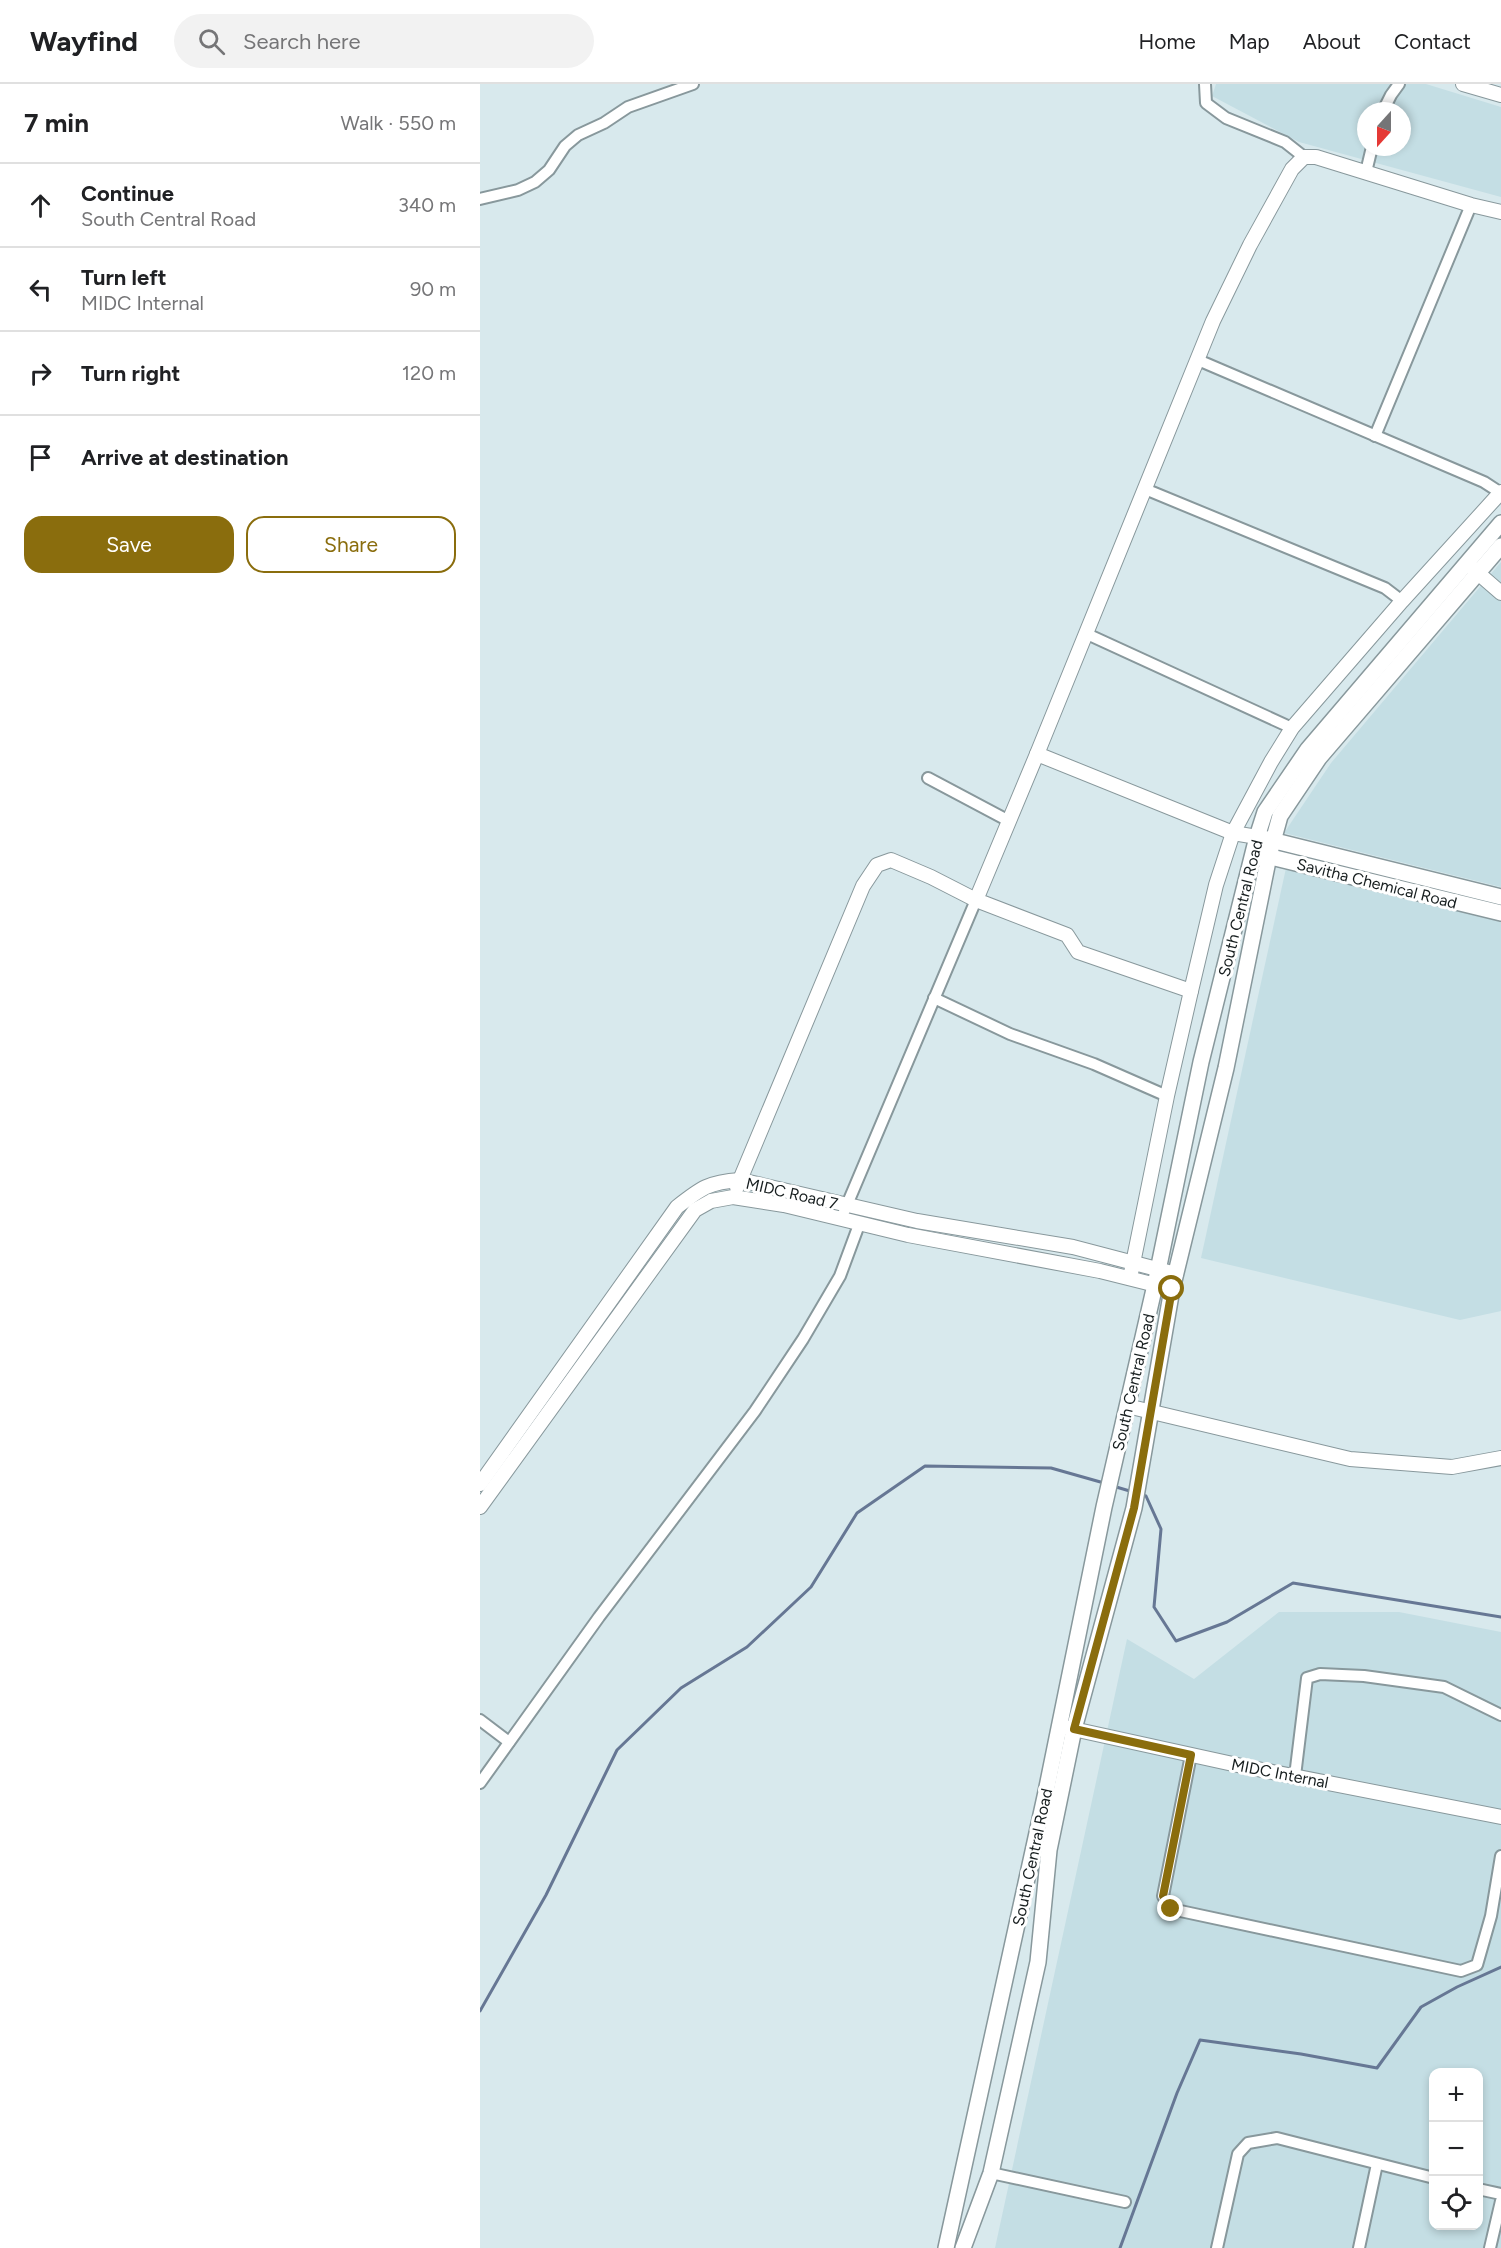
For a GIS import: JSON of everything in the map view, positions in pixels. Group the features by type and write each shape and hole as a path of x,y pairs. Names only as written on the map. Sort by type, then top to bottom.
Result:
{"main road":[{"name":"South Central Road","path":"963,2248 991,2172 1038,1962 1049,1850 1066,1727 1136,1493 1172,1289 1226,1068 1269,856 1280,816 1319,758 1473,568 1501,523"},
{"name":"South Central Road","path":"946,2248 1066,1727 1127,1406 1159,1269 1201,1062 1265,812 1308,749 1473,568 1501,546"},
{"name":"Savitha Chemical Road","path":"1257,837 1501,897"},
{"name":"Savitha Chemical Road","path":"1253,852 1501,914"}],"street":[{"path":"480,199 518,190 535,182 549,170 565,146 578,135 604,123 628,106 693,84"},
{"path":"1205,84 1206,103 1219,113 1285,142 1304,157 1316,157 1471,205 1501,212"},
{"path":"1388,102 1399,84"},
{"path":"1463,84 1501,95"},
{"path":"1366,172 1370,156"},
{"path":"841,1219 1087,634 1213,321 1250,245 1292,169 1304,157"},
{"path":"1375,436 1471,205"},
{"path":"1130,1278 1191,991 1216,885 1233,833 1292,728 1402,601 1501,493 1484,482 1198,360"},
{"path":"1145,489 1385,588 1402,601"},
{"path":"1473,568 1501,593"},
{"path":"1087,634 1292,728"},
{"path":"1037,754 1233,833 1257,837"},
{"path":"928,778 1009,821"},
{"path":"733,1197 863,886 877,865 891,860 976,900 1067,936 1078,952 1191,991"},
{"path":"934,998 1010,1034 1094,1064 1167,1096"},
{"name":"MIDC Road 7","path":"480,1484 676,1207 701,1188 740,1180 917,1221 1073,1247 1176,1274"},
{"name":"MIDC Road 7","path":"482,1502 695,1210 711,1201 733,1197 784,1205 908,1234 1100,1270 1172,1289"},
{"path":"480,1783 599,1617 755,1411 803,1339 840,1276 860,1222"},
{"path":"643,1256 653,1266"},
{"path":"1127,1406 1350,1459 1452,1467 1501,1458"},
{"path":"1295,1776 1307,1678 1320,1674 1364,1676 1444,1687 1501,1715"},
{"path":"480,1720 509,1742"},
{"name":"MIDC Internal","path":"1066,1727 1191,1755 1501,1817"},
{"path":"1191,1755 1163,1896 1171,1909 1461,1971 1477,1965 1491,1916 1501,1856"},
{"path":"1217,2248 1238,2154 1248,2143 1277,2138 1429,2177"},
{"path":"1359,2248 1377,2164"},
{"path":"991,2172 1125,2202"},
{"path":"1483,2190 1501,2194"},
{"path":"1490,2248 1501,2201"}],"shaded area":[{"path":"1216,84 1426,84 1501,107 1501,197 1299,142 1212,96"},
{"path":"1501,562 1501,887 1284,833 1331,763"},
{"path":"1286,868 1501,922 1501,1311 1460,1320 1201,1258"},
{"path":"1279,1612 1399,1612 1501,1632 1501,2248 995,2248 1127,1639 1194,1679"}],"waterway":[{"path":"480,2011 546,1895 617,1750 681,1688 747,1647 811,1587 857,1513 925,1466 1051,1468 1104,1483"},
{"path":"1113,1486 1133,1492"},
{"path":"1142,1495 1146,1496 1161,1529 1154,1607 1176,1641 1227,1622 1293,1583 1501,1617"},
{"path":"1120,2248 1177,2093 1200,2040 1301,2054 1377,2068 1421,2007 1501,1967"}],"route":[{"path":"1171,1909 1163,1896 1191,1755 1074,1729 1134,1508 1172,1289"}]}
